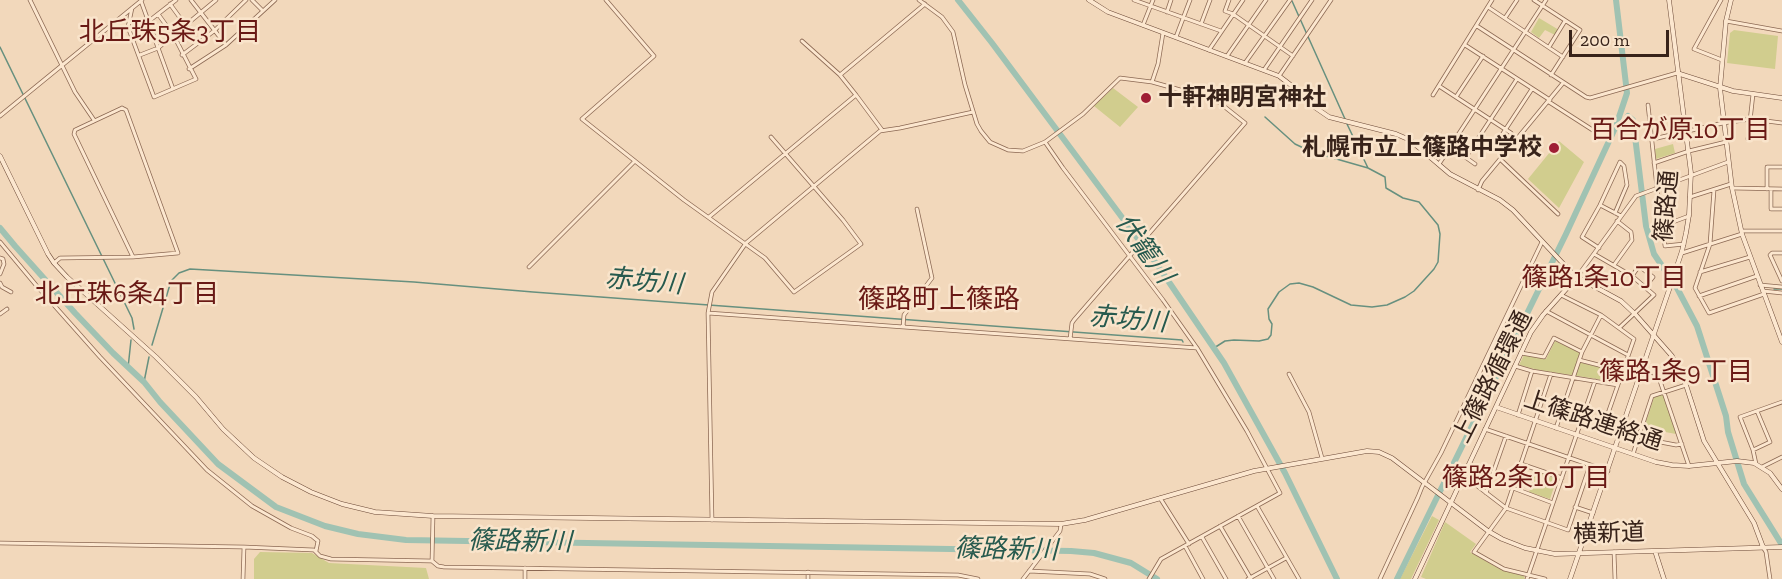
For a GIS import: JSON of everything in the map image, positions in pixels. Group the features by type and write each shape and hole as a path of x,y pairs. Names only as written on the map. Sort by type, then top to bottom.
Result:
{"street":[{"path":"30,0 75,92 94,120"},
{"path":"148,21 176,0"},
{"path":"191,0 226,45"},
{"path":"140,56 158,48 216,0"},
{"path":"182,55 214,31 246,0"},
{"path":"252,0 263,11"},
{"path":"189,69 226,45 275,0"},
{"path":"606,0 654,56 582,118 709,218 765,258 794,292 861,244 771,137"},
{"path":"919,0 942,17 952,32 961,73 977,124 985,137 999,147 1023,151 1047,140 1083,114 1120,78 1152,82 1216,100 1245,123 1074,320 1071,334"},
{"path":"1089,0 1108,12 1279,76 1318,111 1329,117 1396,134 1410,140 1458,180 1500,200 1513,210 1577,277 1621,301 1672,357 1686,385 1704,441 1754,523 1766,552 1770,579"},
{"path":"1134,0 1221,31"},
{"path":"1143,25 1153,0"},
{"path":"1167,12 1171,0"},
{"path":"1176,37 1190,0"},
{"path":"1201,24 1210,0"},
{"path":"1229,0 1225,10 1293,56"},
{"path":"1209,50 1243,0"},
{"path":"1227,56 1266,0"},
{"path":"1264,70 1312,0"},
{"path":"1279,76 1331,0"},
{"path":"1433,96 1492,0"},
{"path":"1505,18 1517,0"},
{"path":"1534,0 1580,30 1551,75"},
{"path":"1439,165 1546,0"},
{"name":"篠路通","path":"1570,579 1682,253 1689,216 1691,176 1689,151 1669,0"},
{"path":"1721,0 1694,49 1722,60"},
{"path":"1731,0 1726,21 1720,88 1728,162 1741,232 1782,342"},
{"path":"0,116 140,1 173,89"},
{"path":"1245,63 1288,1"},
{"path":"170,4 186,26"},
{"path":"840,75 925,4"},
{"path":"1488,7 1563,57"},
{"path":"132,8 128,27 154,97 196,80 174,36 158,14"},
{"path":"1549,47 1565,21"},
{"path":"1726,21 1782,31"},
{"path":"1476,26 1586,97 1677,73 1720,88 1782,98"},
{"path":"1152,82 1158,64 1163,33"},
{"path":"802,41 840,75 882,130"},
{"path":"1465,45 1602,136"},
{"path":"1456,97 1483,56"},
{"path":"1466,157 1517,79"},
{"path":"1478,190 1482,182 1563,84"},
{"path":"1439,86 1511,134"},
{"path":"1492,150 1532,88"},
{"path":"709,218 856,94"},
{"path":"1749,139 1753,94"},
{"path":"1648,105 1665,246 1684,244"},
{"path":"54,263 60,258 133,257 178,253 126,110 122,108 75,130 74,134 133,257"},
{"path":"712,520 708,312 712,292 746,243 882,130 973,112"},
{"path":"1653,139 1751,119 1782,123"},
{"path":"1047,140 1063,168 1131,255 1197,348 1247,431 1280,492 1161,561 1149,579"},
{"path":"1654,163 1726,142"},
{"path":"1451,147 1475,164"},
{"name":"横新道","path":"0,156 54,263 156,357 196,397 223,429 254,458 282,477 342,504 375,512 433,516 1061,524 1085,520 1268,468 1367,450 1392,458 1488,531 1513,545 1536,551 1555,554 1780,547"},
{"path":"1501,159 1558,214"},
{"path":"529,267 635,161"},
{"path":"1599,248 1582,237 1600,206 1620,162 1623,163 1627,185 1615,213"},
{"path":"1577,277 1633,199 1728,162"},
{"path":"1767,189 1767,167 1782,167"},
{"path":"1690,197 1732,186 1782,189"},
{"path":"1772,189 1771,209 1782,209"},
{"path":"1714,190 1710,244 1695,288 1709,313 1763,293 1782,293"},
{"path":"1600,206 1621,216"},
{"path":"903,326 904,316 932,278 917,209"},
{"path":"1662,225 1689,216"},
{"path":"1614,265 1632,240 1631,232 1617,221"},
{"path":"1682,253 1741,232 1782,231"},
{"path":"0,242 100,357 207,470 252,506 291,528 312,536 318,541 316,551"},
{"path":"1380,579 1542,242"},
{"path":"1782,253 1770,255 1782,281"},
{"path":"1594,254 1632,276 1654,295 1619,328"},
{"path":"1700,272 1750,257"},
{"path":"0,258 3,259 4,264 0,274"},
{"path":"1632,276 1639,266 1653,277 1645,287"},
{"path":"1699,296 1757,276"},
{"name":"上篠路循環通","path":"1417,578 1531,332 1546,311 1577,277"},
{"path":"0,284 11,292"},
{"path":"1760,285 1782,287"},
{"path":"1561,295 1601,315 1634,339 1606,420 1623,425"},
{"path":"0,314 7,309"},
{"path":"1546,311 1628,355"},
{"path":"708,312 903,326 1071,334 1197,348"},
{"path":"1556,428 1582,352 1601,315"},
{"path":"1521,353 1544,357 1554,338 1582,352"},
{"path":"1579,360 1659,378 1689,466"},
{"path":"1515,366 1532,371 1618,385"},
{"path":"1518,415 1532,371"},
{"path":"1289,374 1309,412 1322,458"},
{"path":"1545,579 1527,577 1504,569 1474,552 1506,508 1551,374"},
{"path":"1527,577 1595,381"},
{"path":"1633,454 1652,396 1686,385"},
{"path":"1782,402 1740,417 1753,450 1755,464 1762,467 1782,489"},
{"name":"上篠路連絡通","path":"1496,407 1656,462 1689,466 1745,461 1755,464"},
{"path":"1753,450 1770,442 1757,411"},
{"path":"1485,429 1608,471"},
{"path":"1639,435 1660,442 1682,444"},
{"path":"1486,493 1506,436"},
{"path":"1762,467 1782,457"},
{"path":"1521,464 1562,478"},
{"path":"1463,475 1506,508 1568,530 1590,465"},
{"path":"1777,481 1782,478"},
{"path":"1512,488 1553,503"},
{"path":"1160,498 1189,544"},
{"path":"1257,506 1299,579"},
{"path":"1575,507 1593,513"},
{"path":"432,561 433,516"},
{"path":"1238,516 1274,579"},
{"path":"1023,579 1059,532 1061,524"},
{"path":"1220,526 1250,579 1286,558"},
{"path":"1202,537 1226,579"},
{"path":"0,543 314,549 320,556 331,560 432,561 444,567 958,575 978,579"},
{"path":"1185,546 1203,579"},
{"path":"243,579 244,547"},
{"path":"1655,551 1664,579"},
{"path":"1614,552 1615,579"},
{"path":"525,568 525,579"},
{"path":"1030,569 1090,574 1105,579"},
{"path":"808,572 808,579"},
{"path":"1089,579 1090,574"}],"shaded area":[{"path":"1539,18 1559,30 1555,35 1545,30 1539,38 1531,32"},
{"path":"1734,30 1778,36 1775,69 1727,63 1730,33"},
{"path":"1113,88 1138,107 1120,127 1094,106"},
{"path":"1559,141 1584,162 1559,208 1528,179"},
{"path":"1673,144 1675,153 1656,159 1655,149"},
{"path":"1555,341 1580,353 1578,362 1620,372 1617,382 1519,365 1524,355 1546,359"},
{"path":"1662,394 1676,434 1645,425 1654,397"},
{"path":"1536,471 1557,478 1550,499 1529,492"},
{"path":"1432,516 1439,520 1411,579 1400,579"},
{"path":"1445,522 1476,544 1470,552 1498,568 1524,576 1525,579 1426,579 1421,577"},
{"path":"260,552 312,553 329,563 426,568 429,579 254,579 254,559"}],"waterway":[{"name":"伏籠川","path":"958,0 1156,263 1224,363 1285,473 1337,579"},
{"path":"1397,579 1566,234 1616,126 1627,93 1616,0"},
{"path":"1292,1 1345,119"},
{"path":"0,47 132,318 134,329"},
{"path":"1628,116 1633,120 1646,226 1654,254 1677,288 1697,326 1726,416 1728,432 1744,484 1782,545"},
{"name":"赤坊川","path":"1214,348 1225,341 1268,339 1271,335 1272,324 1268,309 1279,292 1290,284 1299,283 1313,287 1351,305 1372,307 1387,305 1414,291 1438,262 1440,234 1438,225 1419,202 1403,198 1386,188 1385,177 1368,168 1312,152 1295,144 1265,117"},
{"path":"1347,124 1368,168"},
{"name":"篠路新川","path":"0,228 75,313 144,382 218,464 276,507 325,526 358,534 406,540 1071,551 1094,553 1131,563 1157,579"},
{"name":"赤坊川","path":"152,345 171,281 179,273 190,269 414,282 1182,340 1183,342"},
{"path":"1774,289 1782,289"},
{"path":"128,368 131,340"},
{"name":"赤坊川","path":"144,382 149,357"}],"place":[{"name":"十軒神明宮神社","path":"1146,98"},
{"name":"札幌市立上篠路中学校","path":"1554,148"}],"district":[{"name":"北丘珠5条3丁目","path":"170,33"},
{"name":"百合が原10丁目","path":"1680,131"},
{"name":"篠路1条10丁目","path":"1604,279"},
{"name":"北丘珠6条4丁目","path":"127,295"},
{"name":"篠路町上篠路","path":"939,300"},
{"name":"篠路1条9丁目","path":"1676,373"},
{"name":"篠路2条10丁目","path":"1526,479"}]}
